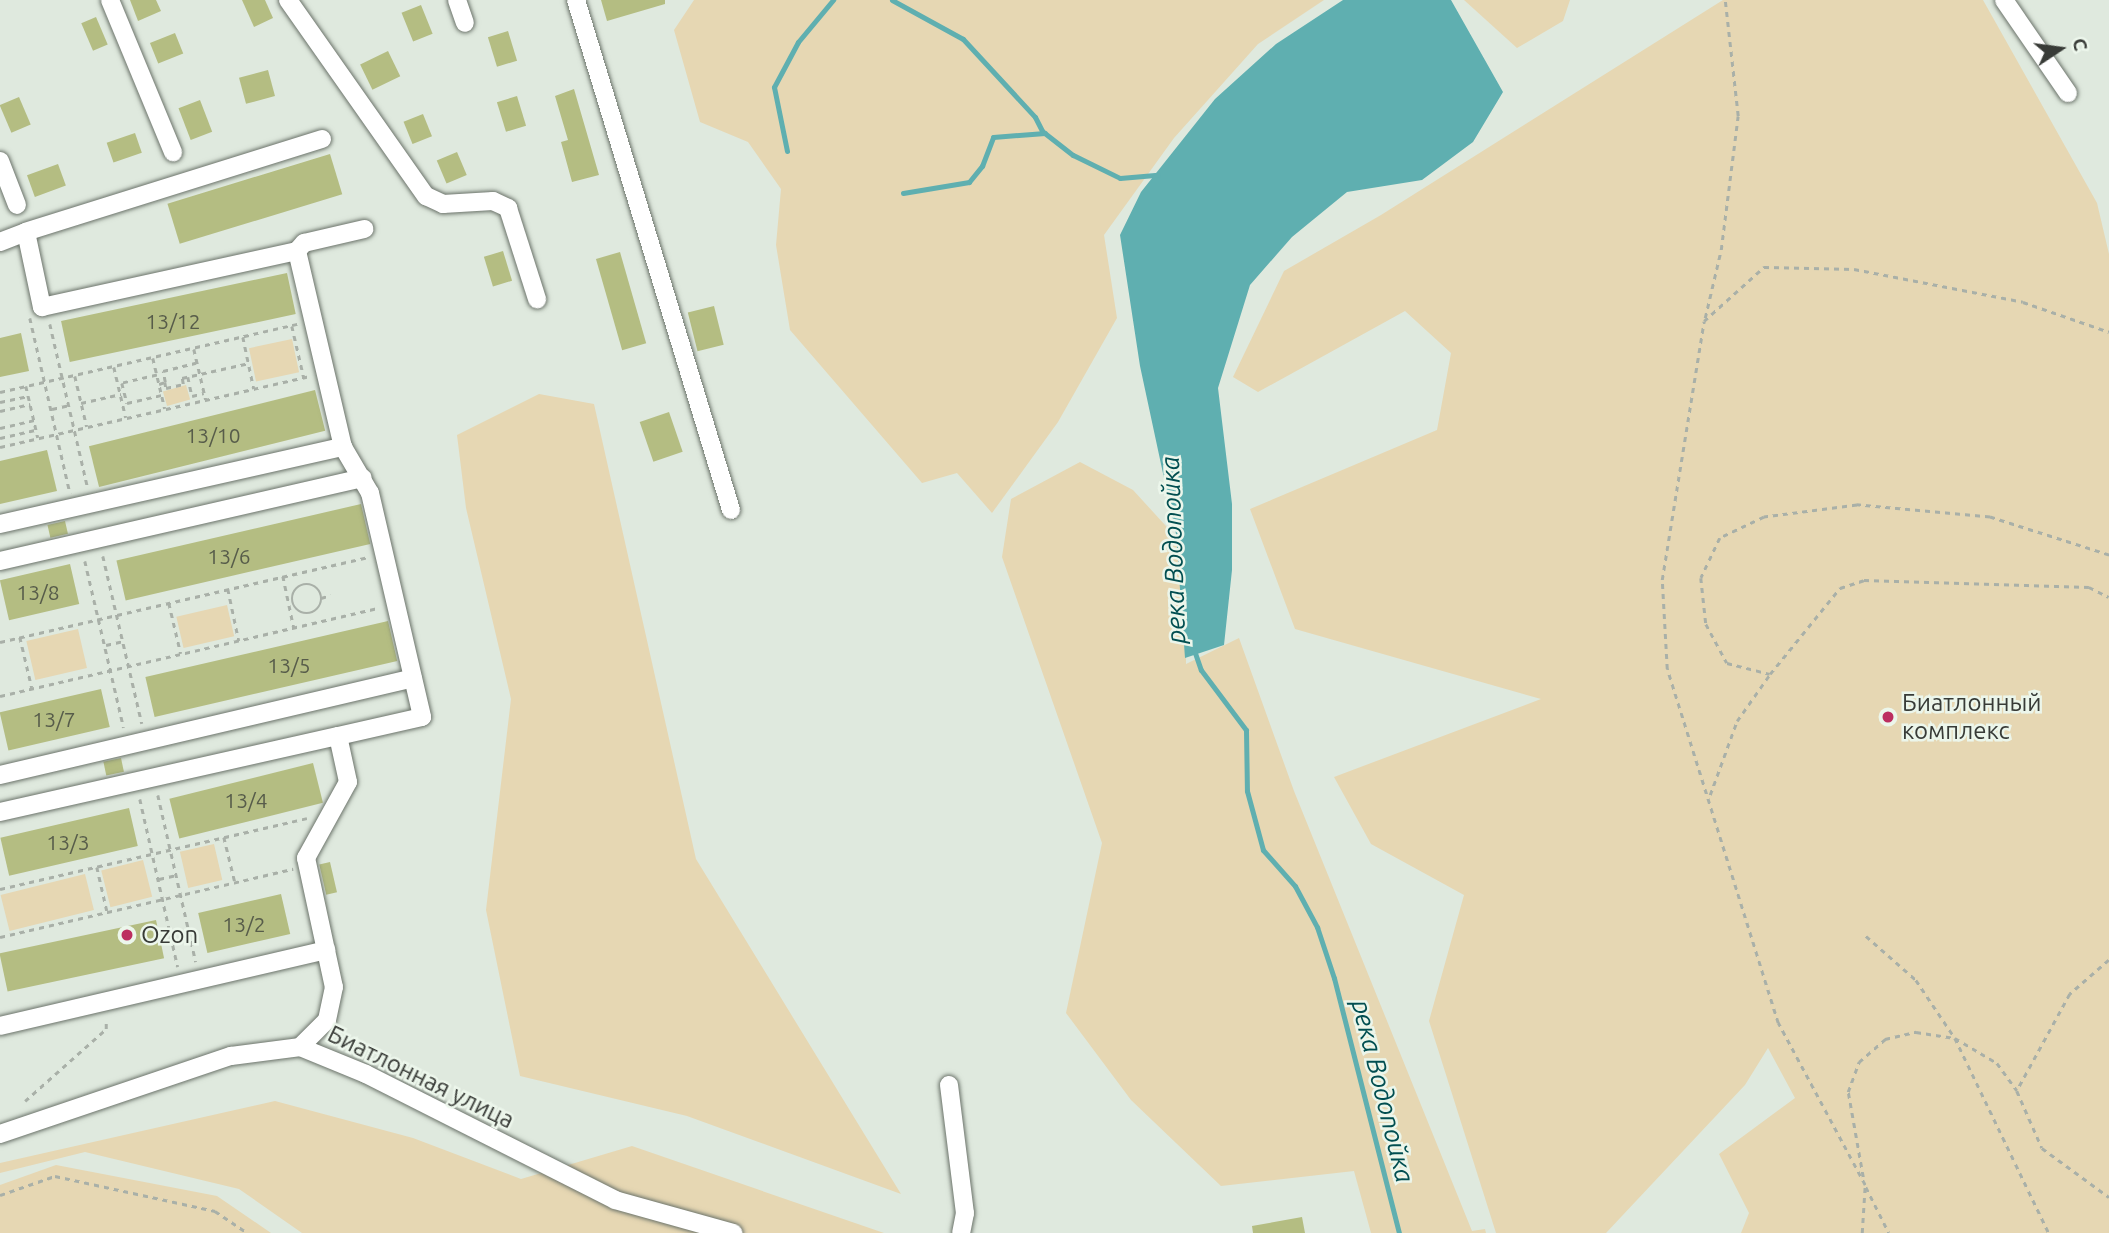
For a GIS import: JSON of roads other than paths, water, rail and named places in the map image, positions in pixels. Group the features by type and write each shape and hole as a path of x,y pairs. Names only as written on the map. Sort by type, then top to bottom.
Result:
{"street":[{"path":"110,0 173,152"},
{"path":"288,0 426,196 443,204 493,201 508,208 537,299"},
{"path":"457,0 465,23"},
{"path":"576,0 731,510"},
{"path":"2004,0 2068,93"},
{"path":"0,242 322,139"},
{"path":"0,161 18,205"},
{"path":"26,232 42,307 297,251 304,243 363,229"},
{"path":"0,812 422,717 384,553 363,478 343,447 297,251"},
{"path":"0,523 343,447"},
{"path":"0,561 363,478"},
{"path":"0,775 413,678"},
{"path":"300,1047 327,1020 334,987 306,866 307,852 348,782 338,736"},
{"path":"0,1026 326,950"},
{"name":"Биатлонная улица","path":"0,1134 231,1056 300,1047 366,1074 615,1200 733,1233"},
{"path":"949,1085 965,1213 961,1233"}],"water":[{"path":"1343,0 1451,0 1503,92 1473,142 1422,180 1347,192 1292,237 1250,285 1218,388 1232,504 1232,570 1224,645 1185,658 1176,534 1140,366 1120,235 1141,192 1215,99 1276,44"}],"waterway":[{"path":"787,151 774,87 798,42 833,0"},
{"path":"892,0 963,39 1035,117 1042,131 1073,155 1120,178 1158,175"},
{"path":"903,193 969,182 982,166 993,137 1045,133"},
{"name":"река Водопойка","path":"1194,650 1201,670 1246,730 1247,791 1263,850 1295,886 1317,927 1334,978 1399,1233"}],"place":[{"name":"Биатлонный комплекс","path":"1888,717"},
{"name":"Ozon","path":"127,935"}]}
